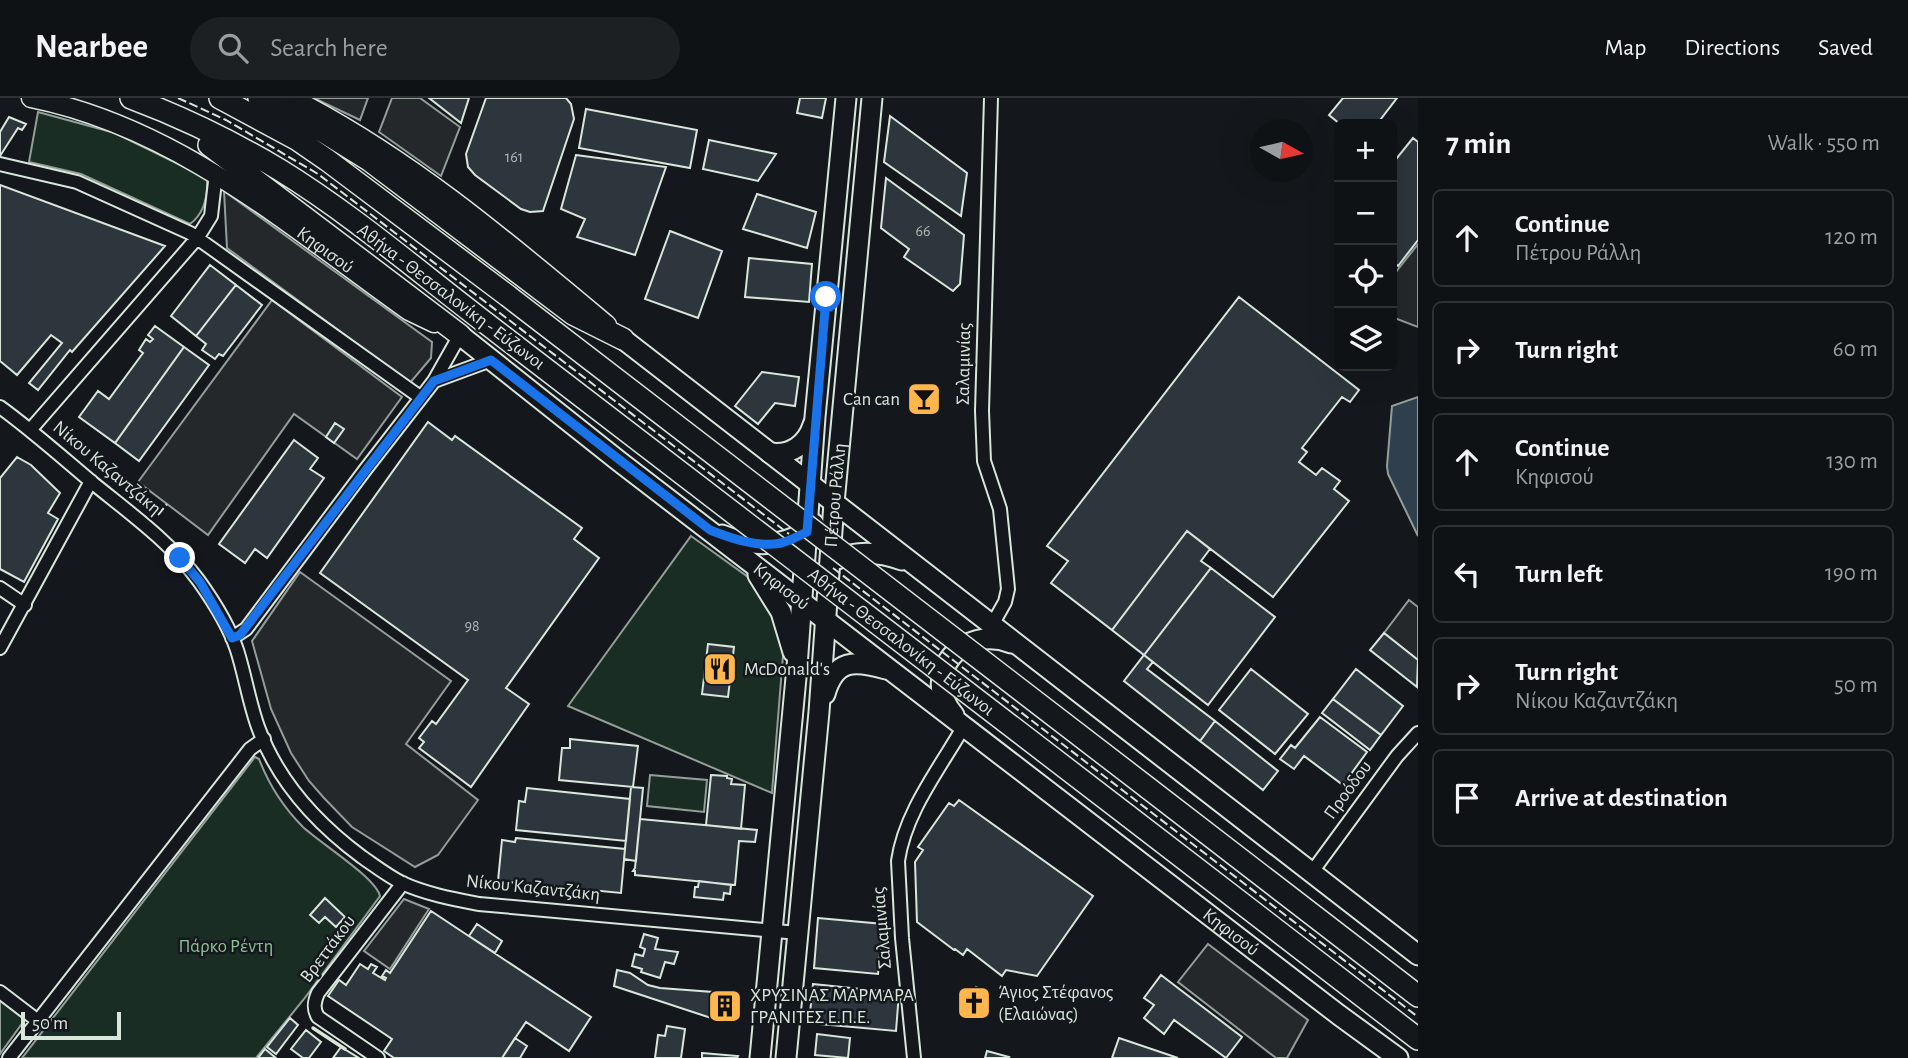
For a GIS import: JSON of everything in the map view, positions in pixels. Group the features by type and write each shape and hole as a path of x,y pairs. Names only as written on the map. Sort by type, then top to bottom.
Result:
{"highway":[{"name":"Αθήνα - Θεσσαλονίκη - Εύζωνοι","path":"131,98 218,136 307,188 1418,1039"},
{"name":"Αθήνα - Θεσσαλονίκη - Εύζωνοι","path":"220,98 327,160 508,296 1418,996"},
{"path":"259,98 311,124 369,160 573,314 623,339"},
{"path":"155,107 243,169 460,335"}],"main road":[{"name":"Πέτρου Ράλλη","path":"760,1058 797,667 815,417 846,98"},
{"name":"Πέτρου Ράλλη","path":"786,1058 872,98"},
{"name":"Κηφισού","path":"460,335 1339,1016 1398,1058"},
{"path":"623,339 1418,954"},
{"path":"770,453 788,452 800,446 807,439 815,417"},
{"path":"693,518 728,538 769,545 789,541 807,532 834,503"},
{"path":"801,601 808,583 830,561 848,555 869,552 914,564"},
{"path":"745,557 770,591 781,612 797,667"},
{"path":"964,726 951,712 943,695 943,676 950,658 964,645 981,638 1000,639 1019,646"},
{"path":"819,712 829,678 842,667 872,665 886,668 900,677"}],"street":[{"name":"Κηφισού","path":"31,98 129,128 216,173 409,311 460,335"},
{"path":"292,98 367,140 424,178 623,339"},
{"name":"Σαλαμινίας","path":"991,98 984,461 1000,509 1008,589 1005,602 992,625"},
{"path":"0,164 77,182 198,237 420,397"},
{"path":"31,429 198,237 211,216 216,173"},
{"path":"232,638 246,629 434,381 460,335"},
{"path":"434,381 491,360"},
{"name":"Νίκου Καζαντζάκη","path":"0,407 31,429 143,523 180,558 210,598 232,638 264,739 295,795 322,825 372,864 403,883 479,904 798,933"},
{"path":"0,648 91,481"},
{"path":"0,588 25,605"},
{"name":"Σαλαμινίας","path":"914,1058 902,938 898,861 900,848 912,818 964,726"},
{"name":"Προόδου","path":"1312,873 1397,756 1418,733"},
{"path":"9,1058 250,749 264,739"},
{"name":"Βρεττάκου","path":"378,1058 318,1017 314,1000 403,883"},
{"path":"0,992 38,1021"}],"green space":[{"path":"38,112 115,133 207,178 206,198 199,215 190,224 81,174 29,162"},
{"path":"691,536 748,577 767,602 784,643 772,793 568,706"},
{"name":"Πάρκο Ρέντη","path":"255,757 259,759 267,778 289,812 311,834 368,879 380,896 304,999 256,1058 22,1058"},
{"path":"650,775 707,780 704,812 647,806"},
{"path":"0,998 26,1018 0,1054"}],"shaded area":[{"path":"314,98 368,98 360,120"},
{"path":"392,98 420,98 460,127 441,176 379,132"},
{"path":"224,191 432,342 431,358 410,383 227,248"},
{"path":"1418,244 1418,327 1397,319 1397,271"},
{"path":"272,300 402,397 357,459 294,414 208,535 138,482"},
{"path":"300,572 451,681 406,744 478,800 438,855 415,867 352,827 324,798 291,753 271,709 252,641"},
{"path":"1409,600 1418,607 1418,660 1384,633"},
{"path":"404,899 429,909 390,969 364,951"},
{"path":"1208,944 1308,1020 1287,1058 1276,1058 1178,982"}],"water":[{"path":"1418,397 1418,536 1388,474 1387,466 1392,406"}],"building":[{"path":"429,98 469,98 461,123"},
{"path":"486,98 566,98 571,104 574,119 543,211 530,212 521,209 468,167 466,154"},
{"path":"800,98 826,98 822,118 797,113"},
{"path":"1343,98 1397,98 1381,119 1334,119 1329,115"},
{"path":"586,109 697,130 690,168 579,148"},
{"path":"890,116 967,173 961,216 884,162"},
{"path":"9,117 26,124 22,130 18,128 0,156 0,132"},
{"path":"1413,138 1418,142 1418,240 1398,266 1397,265 1397,158"},
{"path":"709,140 776,154 758,181 703,169"},
{"path":"576,155 666,167 635,255 577,237 585,219 561,209"},
{"path":"886,178 964,235 960,284 953,291 904,257 909,249 881,228"},
{"path":"0,185 165,246 72,352 70,350 38,390 29,383 62,343 51,335 17,375 0,361"},
{"path":"757,194 816,212 807,248 743,229"},
{"path":"670,231 722,251 698,318 645,299"},
{"path":"749,258 812,264 809,302 745,297"},
{"path":"210,265 236,285 196,336 171,316"},
{"path":"236,285 262,305 223,356 219,354 215,359 202,350 206,344 196,336"},
{"path":"1239,297 1359,390 1350,402 1342,397 1302,448 1307,452 1299,462 1316,475 1322,468 1340,481 1334,489 1349,501 1273,597 1187,531 1112,630 1051,583 1068,561 1047,546"},
{"path":"155,326 184,347 115,443 79,417 98,391 109,399 143,353 139,350 146,339 150,342 153,339 148,335"},
{"path":"184,347 209,365 139,461 115,443"},
{"path":"762,372 799,377 795,406 775,403 758,424 735,406"},
{"path":"428,422 452,440 455,436 582,528 574,539 599,558 506,688 529,704 471,787 419,748 424,742 419,738 432,721 436,724 468,680 320,573"},
{"path":"335,423 344,429 334,443 326,437"},
{"path":"294,440 318,458 310,469 324,478 267,558 255,549 245,563 219,544"},
{"path":"17,457 31,465 60,493 48,513 58,519 24,582 0,569 0,478"},
{"path":"1187,531 1210,549 1201,561 1211,568 1144,655 1112,630"},
{"path":"1211,568 1275,617 1208,705 1144,655"},
{"path":"1384,633 1418,660 1417,687 1370,650"},
{"path":"708,644 734,647 728,697 702,694"},
{"path":"1144,655 1153,662 1147,669 1215,721 1200,741 1124,681"},
{"path":"1251,669 1308,714 1275,754 1219,710"},
{"path":"1356,669 1403,706 1381,735 1333,699"},
{"path":"1333,699 1381,735 1370,750 1322,713"},
{"path":"1320,717 1367,752 1343,785 1304,756 1294,769 1280,759 1291,745 1295,748"},
{"path":"1215,721 1278,771 1263,790 1200,741"},
{"path":"570,739 638,746 633,787 559,780 562,748 570,748"},
{"path":"711,775 727,776 732,779 731,784 745,785 741,829 706,825"},
{"path":"631,787 643,788 636,861 624,859"},
{"path":"527,788 630,799 626,841 516,830 519,801 525,802"},
{"path":"959,800 1093,896 1037,976 1006,970 1002,976 967,949 963,955 917,922 915,862 923,850 918,847 949,803 954,806"},
{"path":"640,819 757,830 755,842 739,841 735,885 635,875 633,871"},
{"path":"516,838 625,849 621,893 498,881 502,840 515,842"},
{"path":"699,881 731,885 730,894 724,893 723,900 694,897"},
{"path":"325,898 345,917 336,927 325,917 319,923 310,915"},
{"path":"431,911 591,1017 569,1051 526,1022 502,1058 394,1058 384,1051 392,1039 328,996 339,980 346,985 360,964 368,969 371,964 377,967 373,973 385,980 382,976 386,970 390,973"},
{"path":"818,918 883,924 878,974 814,968"},
{"path":"477,924 502,941 495,953 469,936"},
{"path":"644,934 658,938 655,949 678,952 674,964 665,962 660,978 632,966 635,954 643,956 645,949 640,947"},
{"path":"617,970 630,973 648,985 660,988 713,992 711,1018 614,986"},
{"path":"1161,975 1242,1037 1226,1058 1174,1020 1164,1034 1144,1018 1154,1005 1144,998"},
{"path":"813,984 899,993 896,1031 809,1023"},
{"name":"Άγιος Στέφανος (Ελαιώνας)","path":"976,987 986,992 973,1018 963,1013"},
{"name":"ΧΡΥΣΙΝΑΣ ΜΑΡΜΑΡΑ ΓΡΑΝΙΤΕΣ Ε.Π.Ε.","path":"714,994 737,996 735,1018 713,1016"},
{"path":"290,1018 298,1025 276,1054 267,1047"},
{"path":"667,1026 685,1029 681,1058 655,1058 658,1035 665,1036"},
{"path":"306,1030 321,1042 309,1058 303,1058 291,1049"},
{"path":"817,1034 850,1038 848,1058 815,1055"},
{"path":"515,1038 527,1046 520,1058 502,1058"},
{"path":"1119,1038 1178,1058 1112,1058"},
{"path":"341,1047 359,1058 333,1058"},
{"path":"265,1049 276,1058 258,1058"},
{"path":"987,1051 1009,1057 985,1058"},
{"path":"702,1053 738,1056 702,1058"}],"fence":[{"path":"178,98 226,120 318,174 789,534"},
{"path":"158,515 167,504"},
{"path":"833,568 1418,1017"}],"wall":[{"path":"313,1028 345,1049"}],"place":[{"name":"Can can","path":"924,399"},
{"name":"McDonald's","path":"720,669"},
{"name":"Άγιος Στέφανος (Ελαιώνας)","path":"974,1003"},
{"name":"ΧΡΥΣΙΝΑΣ ΜΑΡΜΑΡΑ ΓΡΑΝΙΤΕΣ Ε.Π.Ε.","path":"725,1006"}],"route":[{"path":"180,558 200,582 232,638 240,635 434,381 491,360 710,530 728,538 769,545 789,541 807,532 826,297"}]}
